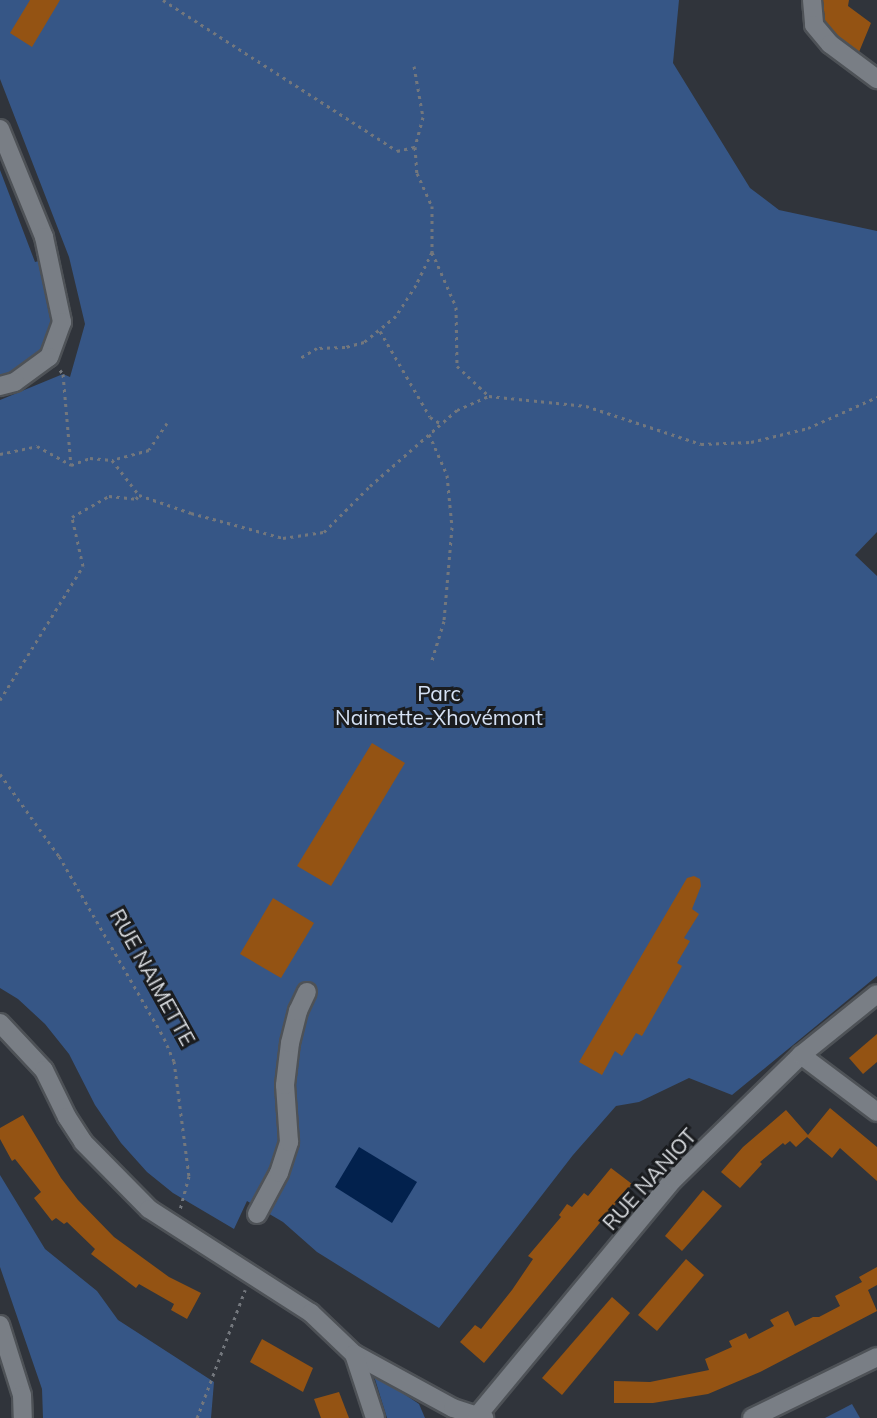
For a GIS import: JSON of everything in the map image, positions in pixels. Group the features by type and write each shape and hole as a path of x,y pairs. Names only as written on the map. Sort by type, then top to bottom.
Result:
{"street":[{"path":"812,0 814,26 830,44 877,79"},
{"path":"0,129 44,237 62,321 49,357 15,382 0,386"},
{"path":"257,1214 279,1173 289,1142 285,1085 290,1043 298,1011 307,992"},
{"name":"RUE NANIOT","path":"481,1417 675,1179 801,1055 877,994"},
{"path":"0,1023 44,1070 67,1118 83,1142 149,1209 310,1313 354,1354 449,1413 481,1417"},
{"path":"801,1055 877,1112"},
{"path":"0,1325 22,1395 23,1418"},
{"path":"354,1354 375,1418"},
{"path":"752,1418 877,1357"}],"path":[{"path":"163,0 396,151 415,147"},
{"path":"414,66 423,117 415,147 417,172 432,206 432,252 456,307 457,366 489,396"},
{"path":"299,359 317,348 345,347 364,342 380,331 396,316 416,285 432,252"},
{"path":"380,331 430,417 441,424"},
{"path":"49,357 63,374 71,465"},
{"path":"112,460 139,495 201,516 283,538 324,532 370,486 457,410 489,396 586,406 701,444 751,442 808,428 877,397"},
{"path":"0,454 37,446 71,465 90,458 112,460 149,450 167,423"},
{"path":"429,434 447,475 452,527 444,621 432,660"},
{"path":"0,700 83,566 72,518 109,496 136,499 139,495"},
{"name":"RUE NAIMETTE","path":"0,774 59,856 164,1038 174,1061 189,1176 186,1196 174,1226"},
{"path":"197,1418 251,1275"}],"green space":[{"name":"Parc Naimette-Xhovémont","path":"0,0 679,0 673,63 750,188 779,210 877,231 877,532 855,555 877,576 877,976 732,1095 689,1078 639,1102 616,1106 573,1155 439,1328 317,1252 283,1222 247,1201 234,1229 173,1193 147,1172 121,1143 95,1105 69,1054 45,1024 18,999 0,988 0,400 63,374 70,377 85,324 69,257 0,79"},
{"path":"0,170 35,262 42,260 53,320 40,355 24,369 0,379"},
{"path":"0,1175 45,1249 97,1291 118,1320 214,1382 211,1418 43,1418 42,1389 0,1267"},
{"path":"373,1373 419,1404 425,1418 387,1418"},
{"path":"852,1404 860,1418 825,1418"}],"shaded area":[{"path":"359,1147 417,1182 392,1223 335,1187"}],"building":[{"path":"30,0 60,0 32,47 10,33"},
{"path":"823,0 849,0 848,6 871,23 859,52 838,36 825,21"},
{"path":"372,743 405,763 331,886 297,866"},
{"path":"694,876 700,879 701,886 692,909 699,914 684,938 690,941 677,963 682,966 642,1036 636,1033 622,1056 615,1051 602,1075 579,1062 687,878"},
{"path":"273,898 314,923 281,978 240,954"},
{"path":"877,1034 877,1062 863,1074 849,1058"},
{"path":"830,1108 877,1147 877,1181 840,1148 832,1158 807,1137 796,1147 790,1141 785,1145 783,1143 760,1162 762,1164 740,1188 721,1172 743,1147 786,1110 808,1135"},
{"path":"23,1115 61,1178 78,1200 114,1237 169,1277 201,1293 187,1319 171,1310 174,1304 139,1284 136,1288 91,1254 95,1249 67,1222 64,1224 56,1218 52,1221 34,1198 41,1192 15,1159 12,1161 0,1139 0,1128"},
{"path":"611,1168 632,1184 484,1363 460,1342 475,1325 481,1329 512,1290 533,1259 528,1256 561,1217 559,1215 567,1204 572,1207 584,1193 588,1196"},
{"path":"703,1190 722,1206 682,1251 665,1236"},
{"path":"686,1259 704,1275 657,1331 638,1315"},
{"path":"877,1267 877,1285 868,1290 877,1311 760,1372 708,1394 653,1403 614,1403 614,1381 650,1382 709,1370 705,1359 732,1347 729,1341 746,1333 749,1339 774,1326 770,1320 788,1311 795,1326 813,1317 819,1317 840,1306 835,1296 862,1282 859,1277"},
{"path":"612,1297 630,1313 562,1395 542,1378"},
{"path":"262,1339 313,1368 303,1392 250,1362"},
{"path":"339,1392 349,1418 321,1418 314,1399"}]}
